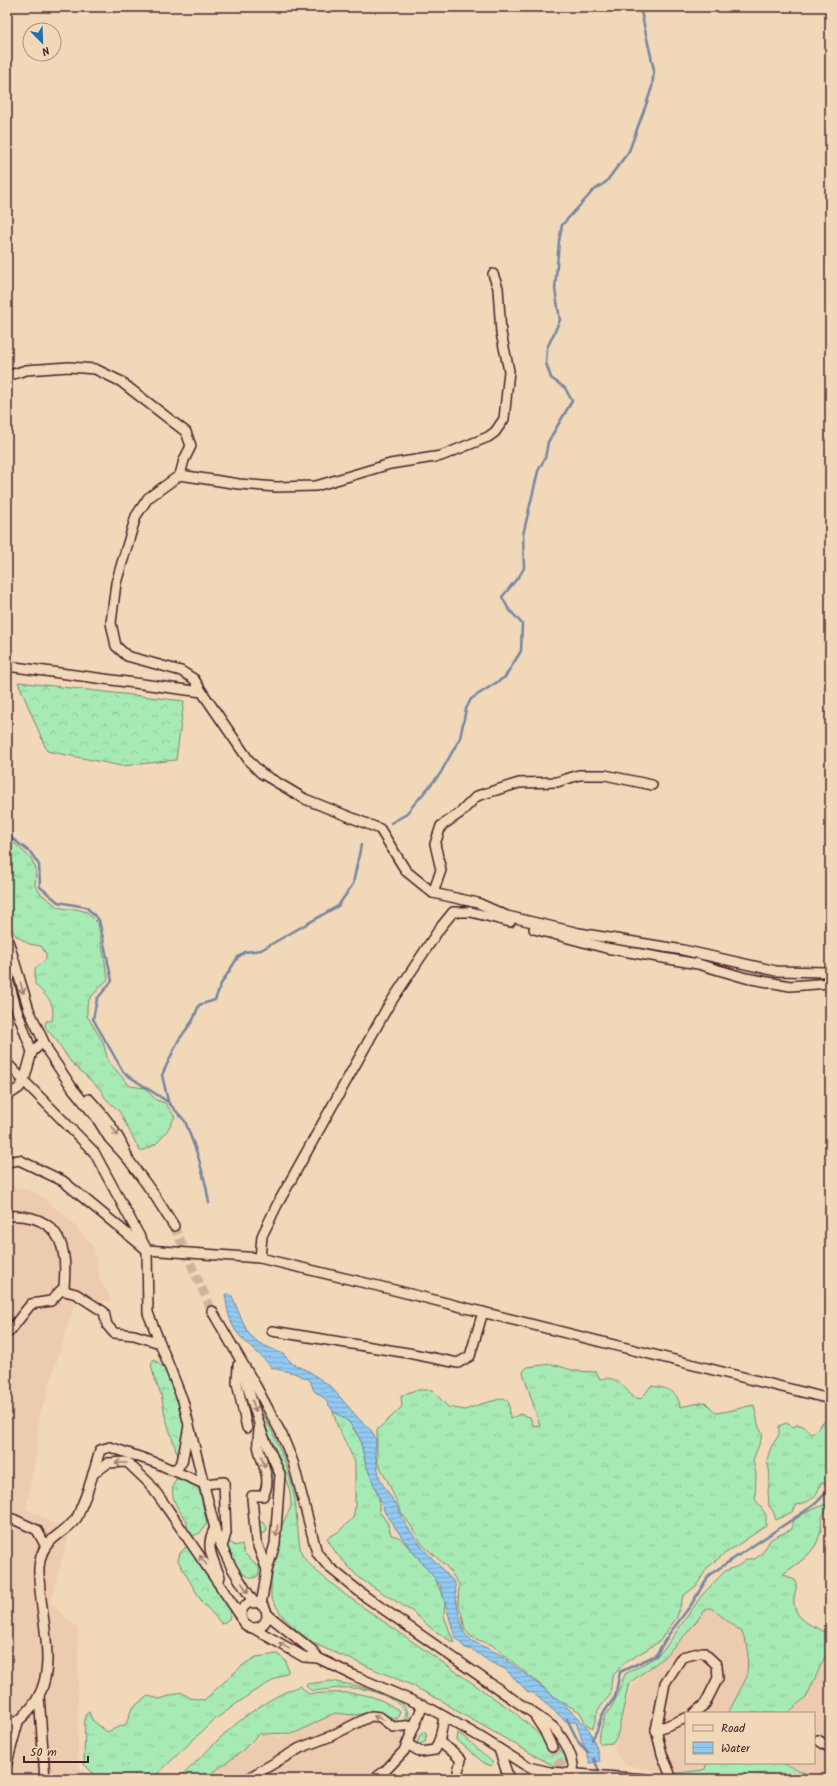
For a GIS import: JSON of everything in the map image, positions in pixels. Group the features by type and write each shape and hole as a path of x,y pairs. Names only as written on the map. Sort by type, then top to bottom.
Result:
{"street":[{"path":"180,475 240,484 276,487 316,486 390,464 441,456 488,437 495,432 504,419 509,371 501,333 498,288 493,274"},
{"path":"7,376 26,370 69,367 95,369 120,381 186,432 191,446 184,460 180,475 148,498 136,516 116,583 111,623 116,646 127,656 181,672 194,679 250,762 261,773 304,799 380,829 406,871 433,893 478,903 507,916 579,933 683,950 776,971 828,972"},
{"path":"7,666 202,692"},
{"path":"433,893 441,870 435,844 441,826 460,813 477,796 519,784 557,782 579,775 605,775 652,785"},
{"path":"260,1258 262,1236 277,1205 387,1008 440,928 453,912 471,912 606,948 698,964 746,978 790,986 830,983"},
{"path":"7,937 29,1010 43,1042 73,1089 96,1117 109,1138 128,1160 155,1196 174,1226"},
{"path":"7,975 16,1008 32,1052"},
{"path":"7,1096 19,1088 24,1081 32,1052 43,1042"},
{"path":"7,1063 94,1152 147,1250 148,1312 183,1401 215,1528 222,1547 232,1568 258,1604 267,1614 314,1651 318,1658"},
{"path":"7,1162 19,1160 64,1181 147,1250 260,1258 830,1399"},
{"path":"7,1216 23,1215 41,1221 53,1229 61,1244 64,1258 64,1291"},
{"path":"7,1332 9,1332 31,1304 51,1301 61,1290 76,1294 104,1312 107,1325 114,1333 134,1335 160,1343"},
{"path":"212,1311 257,1388 285,1441 293,1462 317,1553 329,1566 366,1597 552,1727 559,1734 568,1748 573,1776"},
{"path":"272,1331 408,1353 458,1363 470,1356 483,1312"},
{"path":"238,1356 259,1424 280,1474 275,1544 258,1604"},
{"path":"238,1356 238,1383 247,1428"},
{"path":"259,1424 258,1444 267,1478 266,1490 262,1496 252,1496 256,1542 267,1570"},
{"path":"171,1470 177,1468 182,1462 189,1425"},
{"path":"7,1762 18,1722 35,1703 44,1681 47,1653 40,1598 39,1566 45,1545 77,1518 100,1450 110,1447 204,1484 224,1482 226,1527 222,1547"},
{"path":"93,1474 108,1463 127,1462 154,1490 240,1615 243,1624 253,1628 304,1657 318,1658 422,1705 482,1738 528,1767 573,1776 587,1775 644,1779"},
{"path":"211,1510 225,1509"},
{"path":"7,1519 13,1519 37,1530 45,1545"},
{"path":"215,1528 226,1527"},
{"path":"215,1528 209,1538 210,1551 222,1584 232,1603"},
{"path":"240,1615 243,1607 247,1604 258,1604"},
{"path":"253,1628 262,1625 267,1614"},
{"path":"672,1779 662,1754 656,1730 665,1683 682,1657 703,1652 717,1664 718,1678 705,1704 695,1712"},
{"path":"39,1694 45,1779"},
{"path":"374,1779 385,1771 404,1751 422,1705"},
{"path":"533,1714 544,1730 552,1747"},
{"path":"247,1779 300,1748 331,1736 371,1716 380,1717 393,1727 415,1725"},
{"path":"407,1744 421,1752 435,1750 439,1742 444,1717"},
{"path":"656,1730 685,1718"},
{"path":"7,1723 18,1722"},
{"path":"818,1740 830,1748"},
{"path":"439,1742 461,1760 458,1771"},
{"path":"499,1749 509,1777"}],"shaded area":[{"path":"7,1185 37,1193 71,1221 93,1246 100,1279 112,1301 75,1302 39,1419 38,1445 26,1509 70,1531 50,1603 78,1628 78,1765 90,1779 7,1779"},
{"path":"707,1608 711,1608 742,1632 748,1648 747,1677 729,1712 685,1712 685,1764 707,1764 705,1769 672,1774 624,1764 614,1750 629,1693 645,1672 662,1659 686,1634"},
{"path":"830,1648 830,1779 809,1779 778,1764 815,1764 815,1712 792,1712 809,1693"},
{"path":"392,1710 405,1737 395,1757 365,1779 207,1779 264,1733 280,1738 330,1712"}],"green space":[{"path":"18,682 184,701 176,760 122,766 47,751"},
{"path":"7,837 31,858 36,869 35,886 40,893 58,907 87,912 98,923 108,979 90,998 87,1005 87,1016 103,1042 108,1061 130,1086 145,1088 156,1100 165,1103 175,1117 157,1143 147,1149 140,1151 119,1111 105,1098 101,1090 70,1061 57,1041 45,1027 46,1021 52,1021 53,1009 50,1000 35,984 35,968 46,960 46,954 41,946 29,944 15,935 7,919"},
{"path":"154,1359 167,1371 186,1422 179,1459 165,1416 161,1394 155,1381 151,1364"},
{"path":"552,1364 575,1371 596,1372 600,1379 605,1378 619,1382 632,1397 641,1399 651,1386 667,1389 674,1393 677,1397 680,1407 705,1402 716,1413 754,1405 759,1428 763,1434 753,1460 756,1474 755,1499 766,1515 766,1526 724,1554 708,1567 696,1586 683,1596 677,1617 659,1642 624,1663 612,1677 610,1695 598,1710 593,1728 587,1725 580,1712 560,1701 492,1645 471,1637 465,1630 458,1604 459,1584 447,1567 422,1544 402,1514 377,1461 377,1430 402,1407 401,1396 415,1390 432,1390 448,1407 465,1410 504,1398 509,1403 510,1419 520,1414 530,1417 533,1425 540,1426 523,1372 527,1367"},
{"path":"258,1406 276,1440 290,1476 295,1500 301,1552 306,1560 347,1596 514,1712 542,1737 547,1749 553,1746 548,1732 551,1733 557,1741 560,1751 565,1755 566,1762 562,1766 553,1765 539,1758 444,1702 409,1684 317,1645 301,1634 282,1616 271,1597 271,1581 282,1525 291,1507 290,1491 261,1414 259,1415 257,1409"},
{"path":"333,1411 349,1422 360,1439 366,1465 379,1495 379,1511 388,1524 391,1535 399,1537 434,1575 445,1603 444,1616 454,1643 432,1629 413,1612 359,1578 336,1553 327,1538 338,1532 353,1518 355,1507 355,1462 337,1425"},
{"path":"830,1420 830,1480 827,1483 821,1483 813,1498 797,1505 792,1512 776,1520 773,1511 769,1506 768,1491 770,1474 767,1460 771,1447 779,1435 779,1426 786,1423 794,1427 797,1424 803,1426 811,1433 817,1430 821,1423"},
{"path":"261,1443 263,1443 271,1463 273,1476 270,1475"},
{"path":"183,1478 198,1485 207,1523 200,1533 193,1536 187,1529 187,1521 174,1501 173,1496 173,1485 176,1479"},
{"path":"825,1504 830,1506 822,1517 818,1541 810,1553 783,1574 796,1581 794,1603 798,1615 812,1626 824,1631 830,1631 830,1645 807,1696 789,1712 729,1712 747,1677 748,1648 742,1632 711,1608 707,1608 686,1634 662,1659 629,1683 617,1737 613,1743 601,1744 598,1740 605,1715 611,1708 616,1698 625,1674 656,1657 665,1648 702,1595 725,1571 738,1566 747,1559 755,1559 763,1552 771,1539 792,1529 792,1522 803,1514"},
{"path":"258,1522 263,1522 267,1527 266,1532 262,1534 259,1533"},
{"path":"230,1542 235,1546 242,1544 244,1553 259,1567 259,1575 254,1578 249,1577 240,1571 225,1546"},
{"path":"188,1545 231,1611 229,1619 222,1624 202,1602 178,1561 180,1553"},
{"path":"277,1654 286,1661 288,1672 253,1692 214,1720 152,1779 99,1779 84,1764 85,1715 89,1712 92,1720 107,1732 126,1724 132,1708 148,1696 160,1699 181,1692 190,1698 204,1700 243,1665 256,1657"},
{"path":"331,1681 378,1691 390,1696 400,1702 407,1710 409,1719 405,1719 406,1711 401,1706 389,1698 374,1692 360,1688 337,1688 312,1691 306,1686 307,1684"},
{"path":"300,1686 309,1694 345,1693 368,1696 379,1699 400,1712 397,1719 375,1712 353,1715 335,1713 295,1733 259,1734 241,1752 204,1779 179,1779 221,1737 245,1717 285,1692"},
{"path":"424,1732 427,1735 425,1739 426,1741 421,1744 417,1743 420,1735"},
{"path":"458,1733 493,1763 491,1766 484,1763 457,1740"},
{"path":"707,1764 784,1764 815,1779 687,1779 672,1774 705,1769"}],"water":[{"path":"225,1294 232,1296 249,1334 259,1343 283,1354 293,1364 310,1372 331,1387 359,1419 371,1430 376,1439 375,1453 380,1480 398,1508 406,1525 422,1547 455,1583 457,1606 464,1633 472,1641 499,1654 560,1701 580,1719 590,1731 600,1761 590,1763 576,1722 567,1722 533,1693 528,1692 505,1669 490,1662 473,1650 465,1648 455,1637 440,1585 409,1547 386,1515 366,1465 360,1439 356,1432 349,1422 333,1411 324,1398 314,1391 310,1380 294,1373 272,1368 243,1339 236,1331 231,1321"}],"waterway":[{"path":"391,823 405,815 440,774 460,738 466,709 471,699 505,677 521,651 522,624 508,608 502,597 524,568 523,535 538,471 545,458 548,442 572,401 565,388 551,378 546,363 547,348 560,320 555,289 559,241 562,225 593,191 606,182 629,151 647,102 652,87 654,70 640,7"},
{"path":"7,832 9,836 31,853 39,865 40,887 58,902 86,907 99,920 112,981 97,999 93,1019 124,1073 168,1102 185,1121 198,1156 209,1203"},
{"path":"168,1101 162,1075 178,1041 193,1020 199,1005 215,1000 221,984 238,957 245,952 261,950 338,906 353,884 361,845"},
{"path":"592,1740 602,1715 615,1697 620,1672 656,1655 669,1634 691,1605 709,1575 814,1505 830,1489"},
{"path":"567,1719 579,1743 588,1752"},
{"path":"594,1759 600,1773"}],"tunnel":[{"path":"174,1226 212,1311"},
{"path":"552,1747 566,1779"}]}
